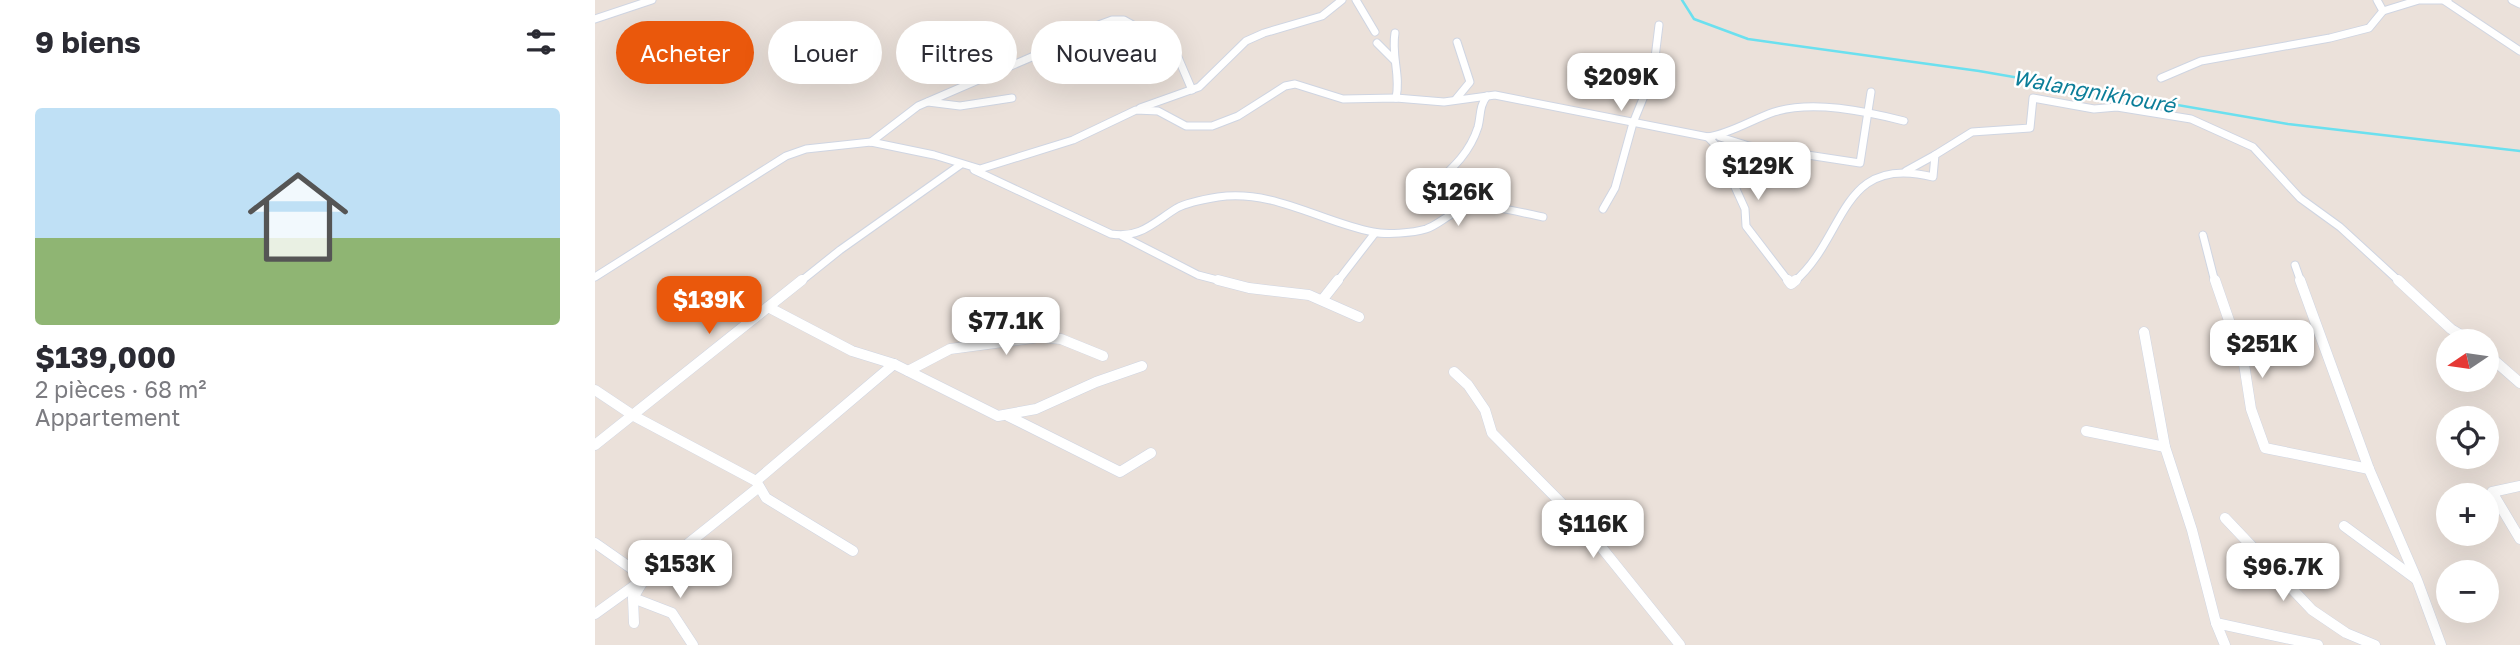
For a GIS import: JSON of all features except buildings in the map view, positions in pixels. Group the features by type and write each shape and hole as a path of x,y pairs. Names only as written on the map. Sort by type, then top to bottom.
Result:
{"street":[{"path":"595,19 652,0"},
{"path":"595,445 840,250 965,166 980,169 1073,140 1136,110 1192,90 1205,83 1223,61 1254,37 1302,25 1342,0"},
{"path":"1356,0 1375,32"},
{"path":"2377,0 2383,11"},
{"path":"2161,78 2201,61 2330,38 2369,28 2383,11 2419,0 2447,0 2520,51"},
{"path":"2512,0 2520,4"},
{"path":"871,142 918,106 1034,56 1063,38 1112,20 1124,20 1174,48 1192,90"},
{"path":"1603,209 1615,188 1633,123 1653,74 1659,25"},
{"path":"1395,33 1392,46 1400,85 1396,98"},
{"path":"1456,99 1470,82 1457,42"},
{"path":"1377,43 1395,61"},
{"path":"1136,110 1145,108 1161,112 1183,125 1196,128 1222,123 1275,91 1295,84 1343,99 1396,98 1444,102 1487,96 1708,137 1719,136 1785,110 1869,114 1904,121"},
{"path":"1719,136 1749,146 1860,163 1871,92"},
{"path":"1435,184 1465,158 1479,124 1480,104 1487,96"},
{"path":"928,102 960,106 1012,98"},
{"path":"1906,171 1972,132 2030,128 2033,98 2094,109 2117,107 2191,119 2253,147 2300,198 2340,227 2451,329"},
{"path":"1708,137 1721,151 1729,167 1730,176 1745,209 1746,226 1791,284 1813,263 1845,206 1857,191 1870,181 1888,173 1906,171 1933,177 1935,155"},
{"path":"595,277 786,156 806,149 871,142 934,155 965,166 1111,234 1122,236 1198,275 1249,288 1323,299 1359,317"},
{"path":"1122,236 1150,228 1190,202 1245,197 1306,209 1375,233 1426,229 1459,210 1490,207 1543,217"},
{"path":"1323,299 1375,233"},
{"path":"2203,235 2219,297 2244,364 2251,409 2265,448 2369,469"},
{"path":"2295,265 2369,469 2417,580 2441,645"},
{"path":"768,307 852,351 894,364 998,416 1038,408 1142,366"},
{"path":"2144,331 2165,447 2192,530 2216,623 2225,645"},
{"path":"908,371 950,349 1040,337 1061,339 1103,356"},
{"path":"595,614 645,578 894,364"},
{"path":"2499,365 2520,383"},
{"path":"1454,372 1468,385 1485,410 1492,433 1585,527 1680,645"},
{"path":"595,390 634,416 757,484 767,498 853,551"},
{"path":"1008,416 1120,472 1150,453"},
{"path":"2086,431 2165,447"},
{"path":"2520,486 2492,492 2520,539"},
{"path":"2225,518 2312,610 2346,632 2375,645"},
{"path":"2344,526 2417,580"},
{"path":"595,543 645,578"},
{"path":"634,623 633,598 645,578"},
{"path":"633,598 672,613 693,645"},
{"path":"2216,623 2318,645"}],"waterway":[{"name":"Walangnikhouré","path":"1682,0 1694,19 1748,39 1979,71 2288,124 2520,151"}]}
